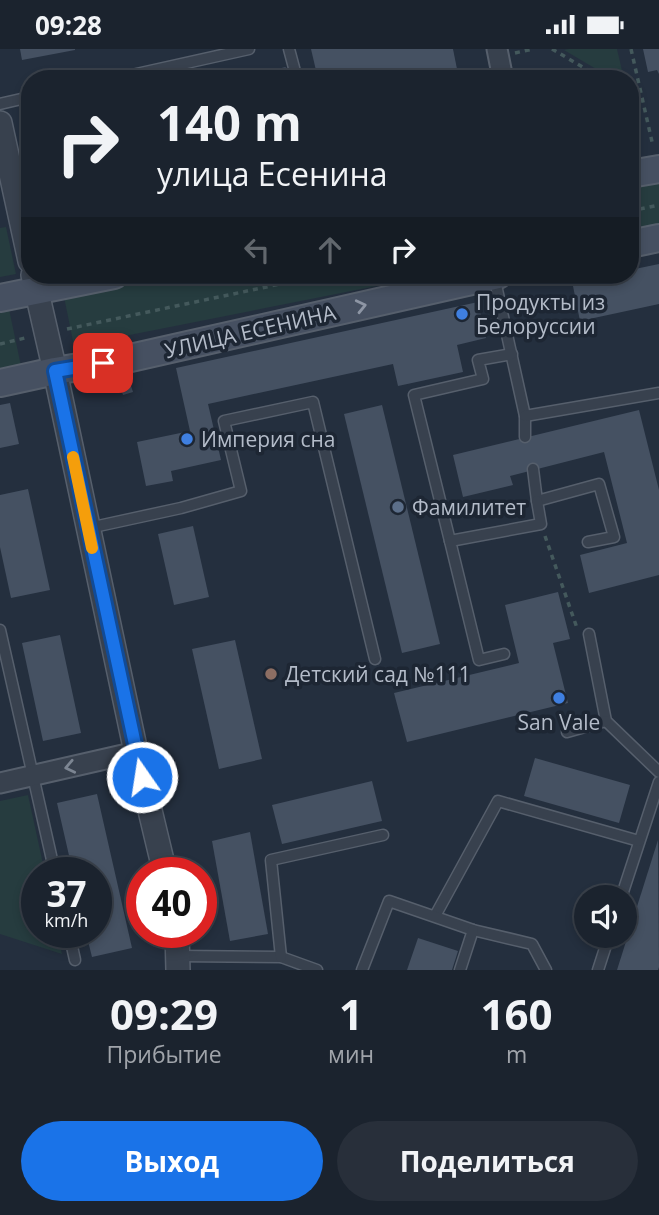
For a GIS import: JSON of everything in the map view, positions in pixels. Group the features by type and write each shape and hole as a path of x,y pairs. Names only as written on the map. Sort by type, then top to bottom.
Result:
{"main road":[{"path":"639,172 658,169"},
{"path":"639,242 659,238"},
{"path":"0,297 30,284"},
{"name":"УЛИЦА ЕСЕНИНА","path":"0,383 127,359 456,284"}],"street":[{"path":"497,49 501,70"},
{"path":"0,123 14,206 21,230"},
{"path":"35,284 160,857"},
{"path":"0,783 136,753"}],"lane":[{"path":"154,70 249,49"},
{"path":"289,49 295,70"},
{"path":"0,104 21,99"},
{"path":"498,284 526,416 525,437"},
{"path":"504,654 479,660 414,395 483,379 478,360 512,354"},
{"path":"526,416 659,393"},
{"path":"88,529 241,491 224,421 313,401 375,659"},
{"path":"450,541 541,524 533,469"},
{"path":"537,501 599,484 614,537 588,543"},
{"path":"0,630 51,857"},
{"path":"589,634 606,721 659,772"},
{"path":"567,732 606,721"},
{"path":"625,885 659,782"},
{"path":"435,916 498,801 639,841"},
{"path":"281,957 271,860 383,835"},
{"path":"362,970 389,901 473,930 532,944 546,970"},
{"path":"460,970 473,930"},
{"path":"72,948 75,960"},
{"path":"598,970 604,948"},
{"path":"178,963 281,957 317,970"}],"path":[{"path":"552,49 588,70"},
{"path":"631,49 636,70"},
{"path":"639,85 658,169"},
{"path":"639,209 659,205"},
{"path":"73,328 281,284"},
{"path":"0,344 6,342"},
{"path":"541,524 577,628 589,634"}],"green space":[{"path":"617,49 622,70 598,70 564,50"},
{"path":"659,180 659,228 639,232 639,183"},
{"path":"6,227 16,274 0,277 0,228"},
{"path":"104,284 387,284 74,346 63,292"},
{"path":"9,309 21,366 0,370 0,311"},
{"path":"28,795 42,857 21,857 21,941 0,934 0,801"},
{"path":"43,948 61,948 62,954"}],"building":[{"path":"20,49 75,49 75,50 22,60"},
{"path":"311,49 453,49 457,70 316,70"},
{"path":"643,49 659,49 659,74 657,70 648,72"},
{"path":"659,264 659,304 580,321 573,284 639,284 639,268"},
{"path":"478,302 486,338 457,345 463,372 398,386 393,364 208,404 221,460 171,471 173,481 146,486 137,442 190,431 176,368"},
{"path":"129,380 133,392 123,395 119,383"},
{"path":"10,403 19,444 0,448 0,405"},
{"path":"382,405 440,644 402,653 344,414"},
{"path":"639,410 659,490 659,575 589,593 580,555 627,543 604,452 510,476 513,485 463,497 453,455"},
{"path":"28,489 50,590 11,598 0,547 0,495"},
{"path":"193,526 209,597 174,605 158,534"},
{"path":"558,592 570,639 553,643 568,703 407,742 394,693 519,663 505,605"},
{"path":"60,635 81,733 43,741 22,643"},
{"name":"Детский сад №111","path":"235,640 262,759 219,769 192,649"},
{"path":"535,758 630,785 619,823 524,796"},
{"path":"372,781 382,821 282,844 272,805"},
{"path":"97,794 111,857 69,857 57,803"},
{"path":"250,832 268,934 230,941 212,841"},
{"path":"658,840 658,970 617,970 624,948 637,948 637,907"},
{"path":"112,860 126,922 126,948 132,948 92,957 90,948 112,948"},
{"path":"418,938 458,951 452,970 407,970"}],"slow traffic":[{"path":"73,457 92,548"}],"place":[{"name":"Продукты из Белоруссии","path":"462,314"},
{"name":"Империя сна","path":"187,439"},
{"name":"Фамилитет","path":"398,507"},
{"name":"Детский сад №111","path":"271,674"},
{"name":"San Vale","path":"559,698"}],"route":[{"path":"103,363 55,371 142,777"}]}
